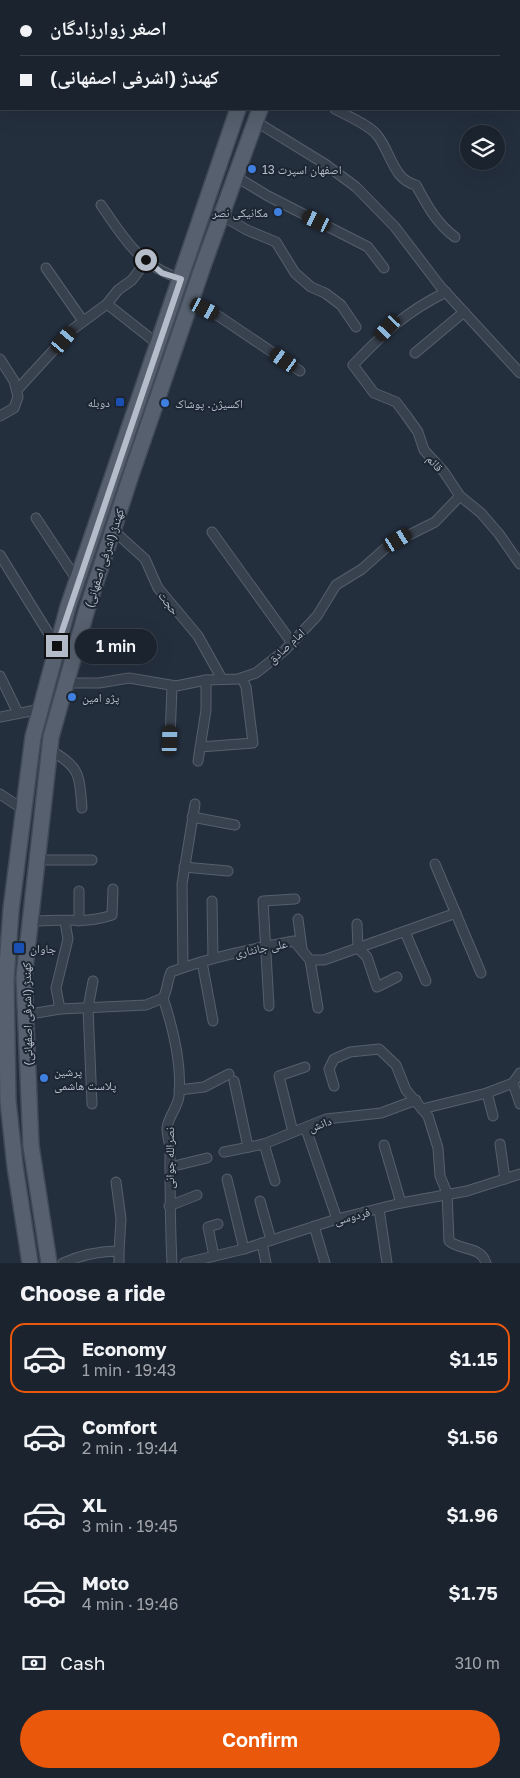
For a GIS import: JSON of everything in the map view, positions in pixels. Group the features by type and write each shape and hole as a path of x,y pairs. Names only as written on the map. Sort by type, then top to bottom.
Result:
{"main road":[{"name":"کهندژ (اشرفی اصفهانی)","path":"30,1263 4,1101 3,1038 6,980 18,856 33,737 57,646 78,580 238,110"},
{"name":"کهندژ (اشرفی اصفهانی)","path":"49,1263 31,1146 24,977 49,749 66,683 113,530 190,301 258,115"},
{"path":"143,390 158,396"},
{"path":"18,856 22,864 17,928 21,938 29,939"},
{"path":"6,980 10,974 16,974 18,977 22,1040 27,1048"}],"street":[{"path":"227,110 233,124"},
{"path":"337,110 377,134 397,172 406,183 416,185 432,214 454,236"},
{"path":"258,115 356,187 395,227 446,292 520,373"},
{"path":"235,176 268,196 368,247 384,268"},
{"path":"101,204 135,254 162,273 181,279"},
{"path":"221,215 247,230 276,242 295,273 311,287 325,293 340,305 356,327"},
{"path":"16,390 83,321 107,304 118,290 132,280 146,260"},
{"path":"46,268 83,321"},
{"name":"قائم","path":"446,292 421,305 388,328 353,365 374,393 396,402 418,432 424,450 444,472 460,496 487,520 520,564"},
{"path":"190,301 220,317 300,371"},
{"path":"107,304 159,345"},
{"path":"415,353 464,312"},
{"path":"0,359 14,381 18,397 14,408 0,416"},
{"name":"امام صادق","path":"66,683 99,683 129,678 172,686 206,680 242,678 256,673 292,643 317,616 336,585 362,569 389,545 435,522 460,496"},
{"path":"36,518 78,580"},
{"name":"حجت","path":"113,530 145,559 158,588 198,636 222,679"},
{"path":"212,532 292,643"},
{"path":"0,555 57,646"},
{"path":"0,676 18,713"},
{"path":"200,747 253,743 246,687 242,678"},
{"path":"198,761 206,710 206,680"},
{"path":"170,740 172,686"},
{"path":"0,717 41,709"},
{"path":"49,749 71,763 79,777 82,808"},
{"path":"0,794 24,810"},
{"path":"25,1015 60,1009 146,1005 163,998 171,972 183,967 182,884 194,804"},
{"path":"192,817 235,825"},
{"path":"37,860 92,860"},
{"path":"435,864 480,973"},
{"path":"184,867 228,871"},
{"path":"30,922 50,919 65,922 95,921 112,915 113,889"},
{"path":"79,891 79,921"},
{"path":"269,1006 263,901 295,899"},
{"path":"212,901 213,958"},
{"path":"318,1008 310,960 324,960 456,913"},
{"path":"298,920 302,949"},
{"path":"60,1009 56,988 68,939 65,922"},
{"path":"357,924 358,948 367,957 377,987 397,977"},
{"path":"405,932 426,981"},
{"name":"علی جانثاری","path":"183,967 213,958 294,941 310,960"},
{"path":"202,962 213,1021"},
{"path":"92,1104 88,1008 93,981"},
{"name":"نصرالله جوانی","path":"163,998 171,1023 179,1090 179,1098 172,1111 167,1128 170,1167 169,1206 172,1263"},
{"path":"334,1086 330,1069 334,1059 350,1052 379,1049 396,1065 406,1090 428,1116 438,1148 440,1176 447,1193 449,1241 456,1247 477,1250 484,1256 486,1263"},
{"path":"293,1132 279,1076 304,1067"},
{"path":"422,1109 487,1093 513,1082 520,1073"},
{"path":"179,1090 204,1087 232,1077 248,1147"},
{"path":"513,1082 520,1104"},
{"path":"487,1093 493,1116"},
{"name":"دانش","path":"224,1152 264,1144 293,1132 306,1129 326,1119 381,1113 416,1100"},
{"path":"306,1129 338,1219"},
{"path":"264,1144 275,1181"},
{"path":"500,1144 504,1179"},
{"path":"384,1145 401,1203"},
{"path":"170,1167 207,1158"},
{"name":"فردوسی","path":"185,1263 209,1259 244,1249 338,1219 447,1193 467,1191 520,1174"},
{"path":"227,1179 244,1249"},
{"path":"116,1182 122,1219 119,1263"},
{"path":"169,1206 197,1195"},
{"path":"260,1201 267,1242 266,1263"},
{"path":"379,1209 387,1263"},
{"path":"209,1259 208,1227 218,1224"},
{"path":"314,1226 325,1263"},
{"path":"63,1263 77,1256 120,1251"}],"place":[{"name":"اصفهان اسپرت 13","path":"252,169"},
{"name":"مکانیکی نصر","path":"278,212"},
{"name":"دوبله","path":"120,402"},
{"name":"اکسیژن. پوشاک","path":"165,403"},
{"name":"پژو امین","path":"72,697"},
{"name":"جاوان","path":"19,948"},
{"name":"پرشین پلاست هاشمی","path":"44,1078"}],"route":[{"path":"57,646 68,607 181,279 162,273 146,260"}]}
